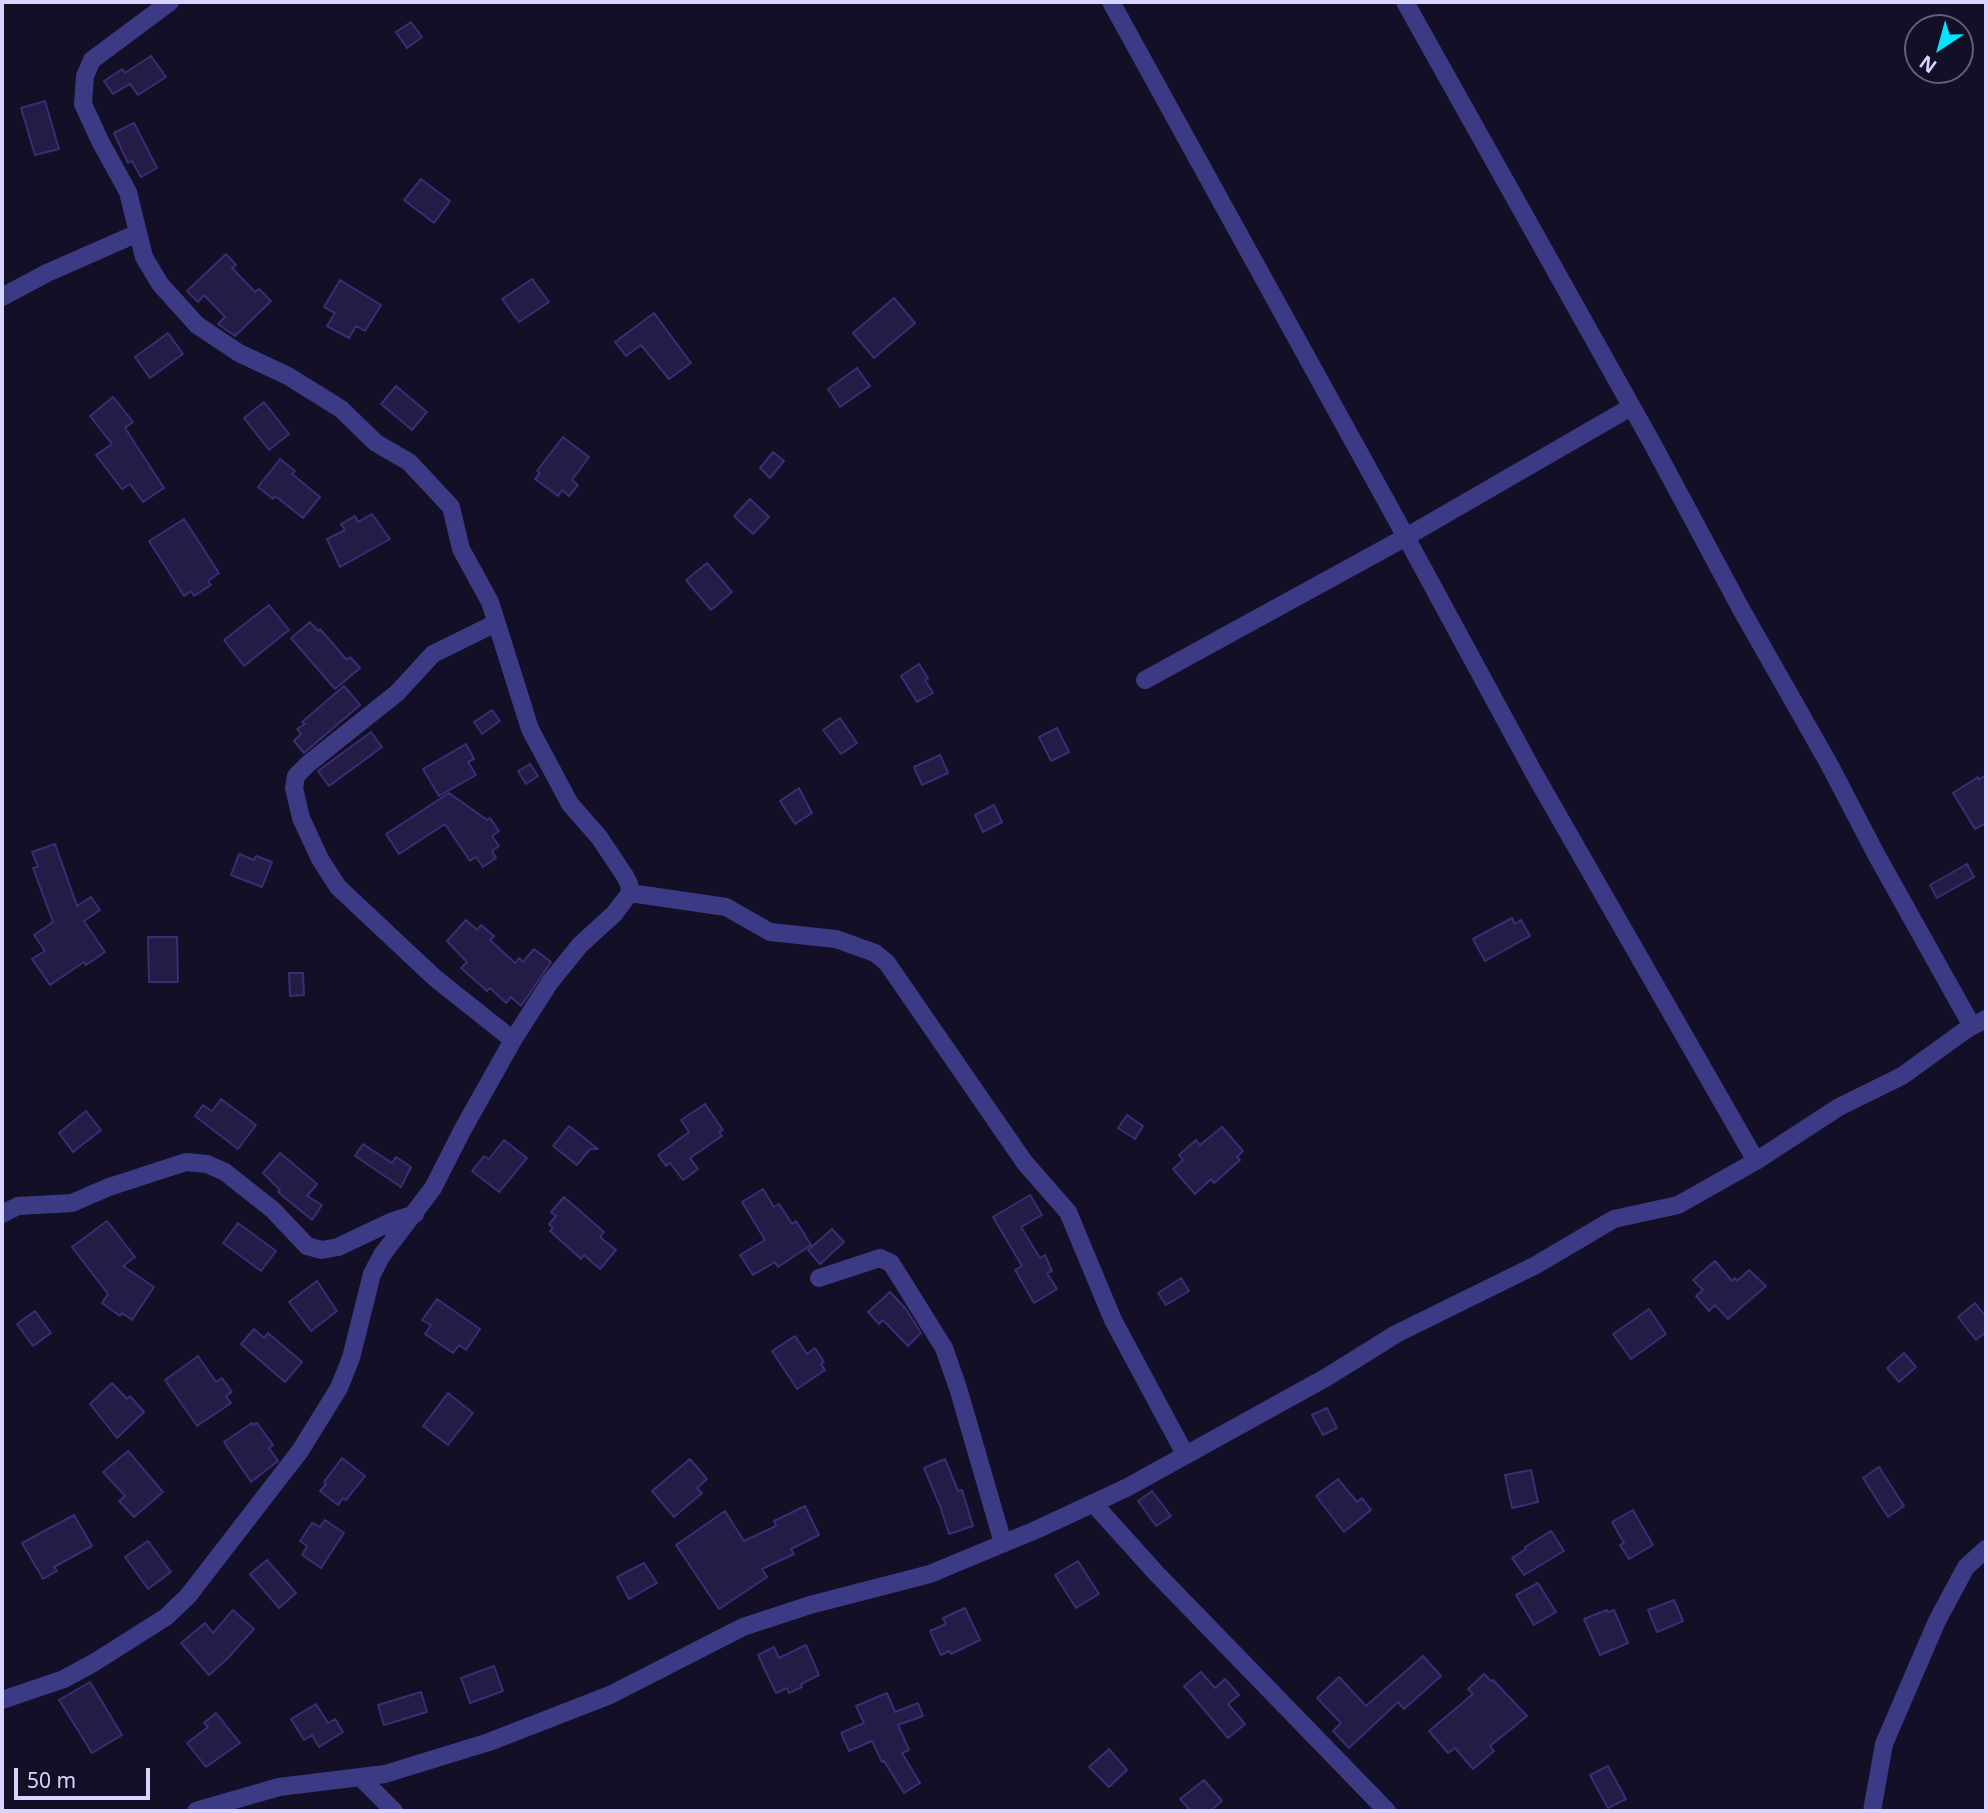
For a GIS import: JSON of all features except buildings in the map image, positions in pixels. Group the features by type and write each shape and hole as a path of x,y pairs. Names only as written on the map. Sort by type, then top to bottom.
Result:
{"street":[{"path":"2,1700 64,1679 95,1662 166,1617 188,1596 300,1451 339,1388 351,1358 372,1274 382,1255 433,1188 513,1040 550,982 580,945 614,914 629,893 629,884 625,877 599,838 570,804 530,729 490,602 461,549 451,508 409,462 376,443 341,409 288,376 239,353 197,325 160,284 144,257 128,192 83,104 85,76 92,60 170,2"},
{"path":"1111,2 1535,775 1756,1161"},
{"path":"196,1811 279,1787 385,1774 489,1742 610,1695 743,1627 810,1605 930,1574 1003,1543 1128,1487 1327,1377 1396,1334 1536,1265 1614,1219 1678,1205 1756,1161 1839,1107 1902,1076 1979,1023 1405,2"},
{"path":"2,297 47,273 138,233"},
{"path":"1145,680 1406,537 1631,407"},
{"path":"496,623 433,654 397,693 307,764 296,776 294,788 301,818 320,859 338,887 435,978 513,1040"},
{"path":"629,893 726,907 770,932 836,939 874,953 887,963 1025,1163 1068,1212 1113,1320 1185,1454"},
{"path":"2,1214 18,1206 72,1203 109,1187 186,1162 207,1164 225,1172 273,1210 307,1246 322,1250 338,1247 393,1221 415,1214"},
{"path":"819,1278 880,1258 891,1263 944,1349 1003,1543"},
{"path":"1093,1503 1156,1573 1387,1811"},
{"path":"1872,1811 1884,1744 1932,1633 1966,1567 1986,1549"},
{"path":"361,1778 394,1811"}]}
